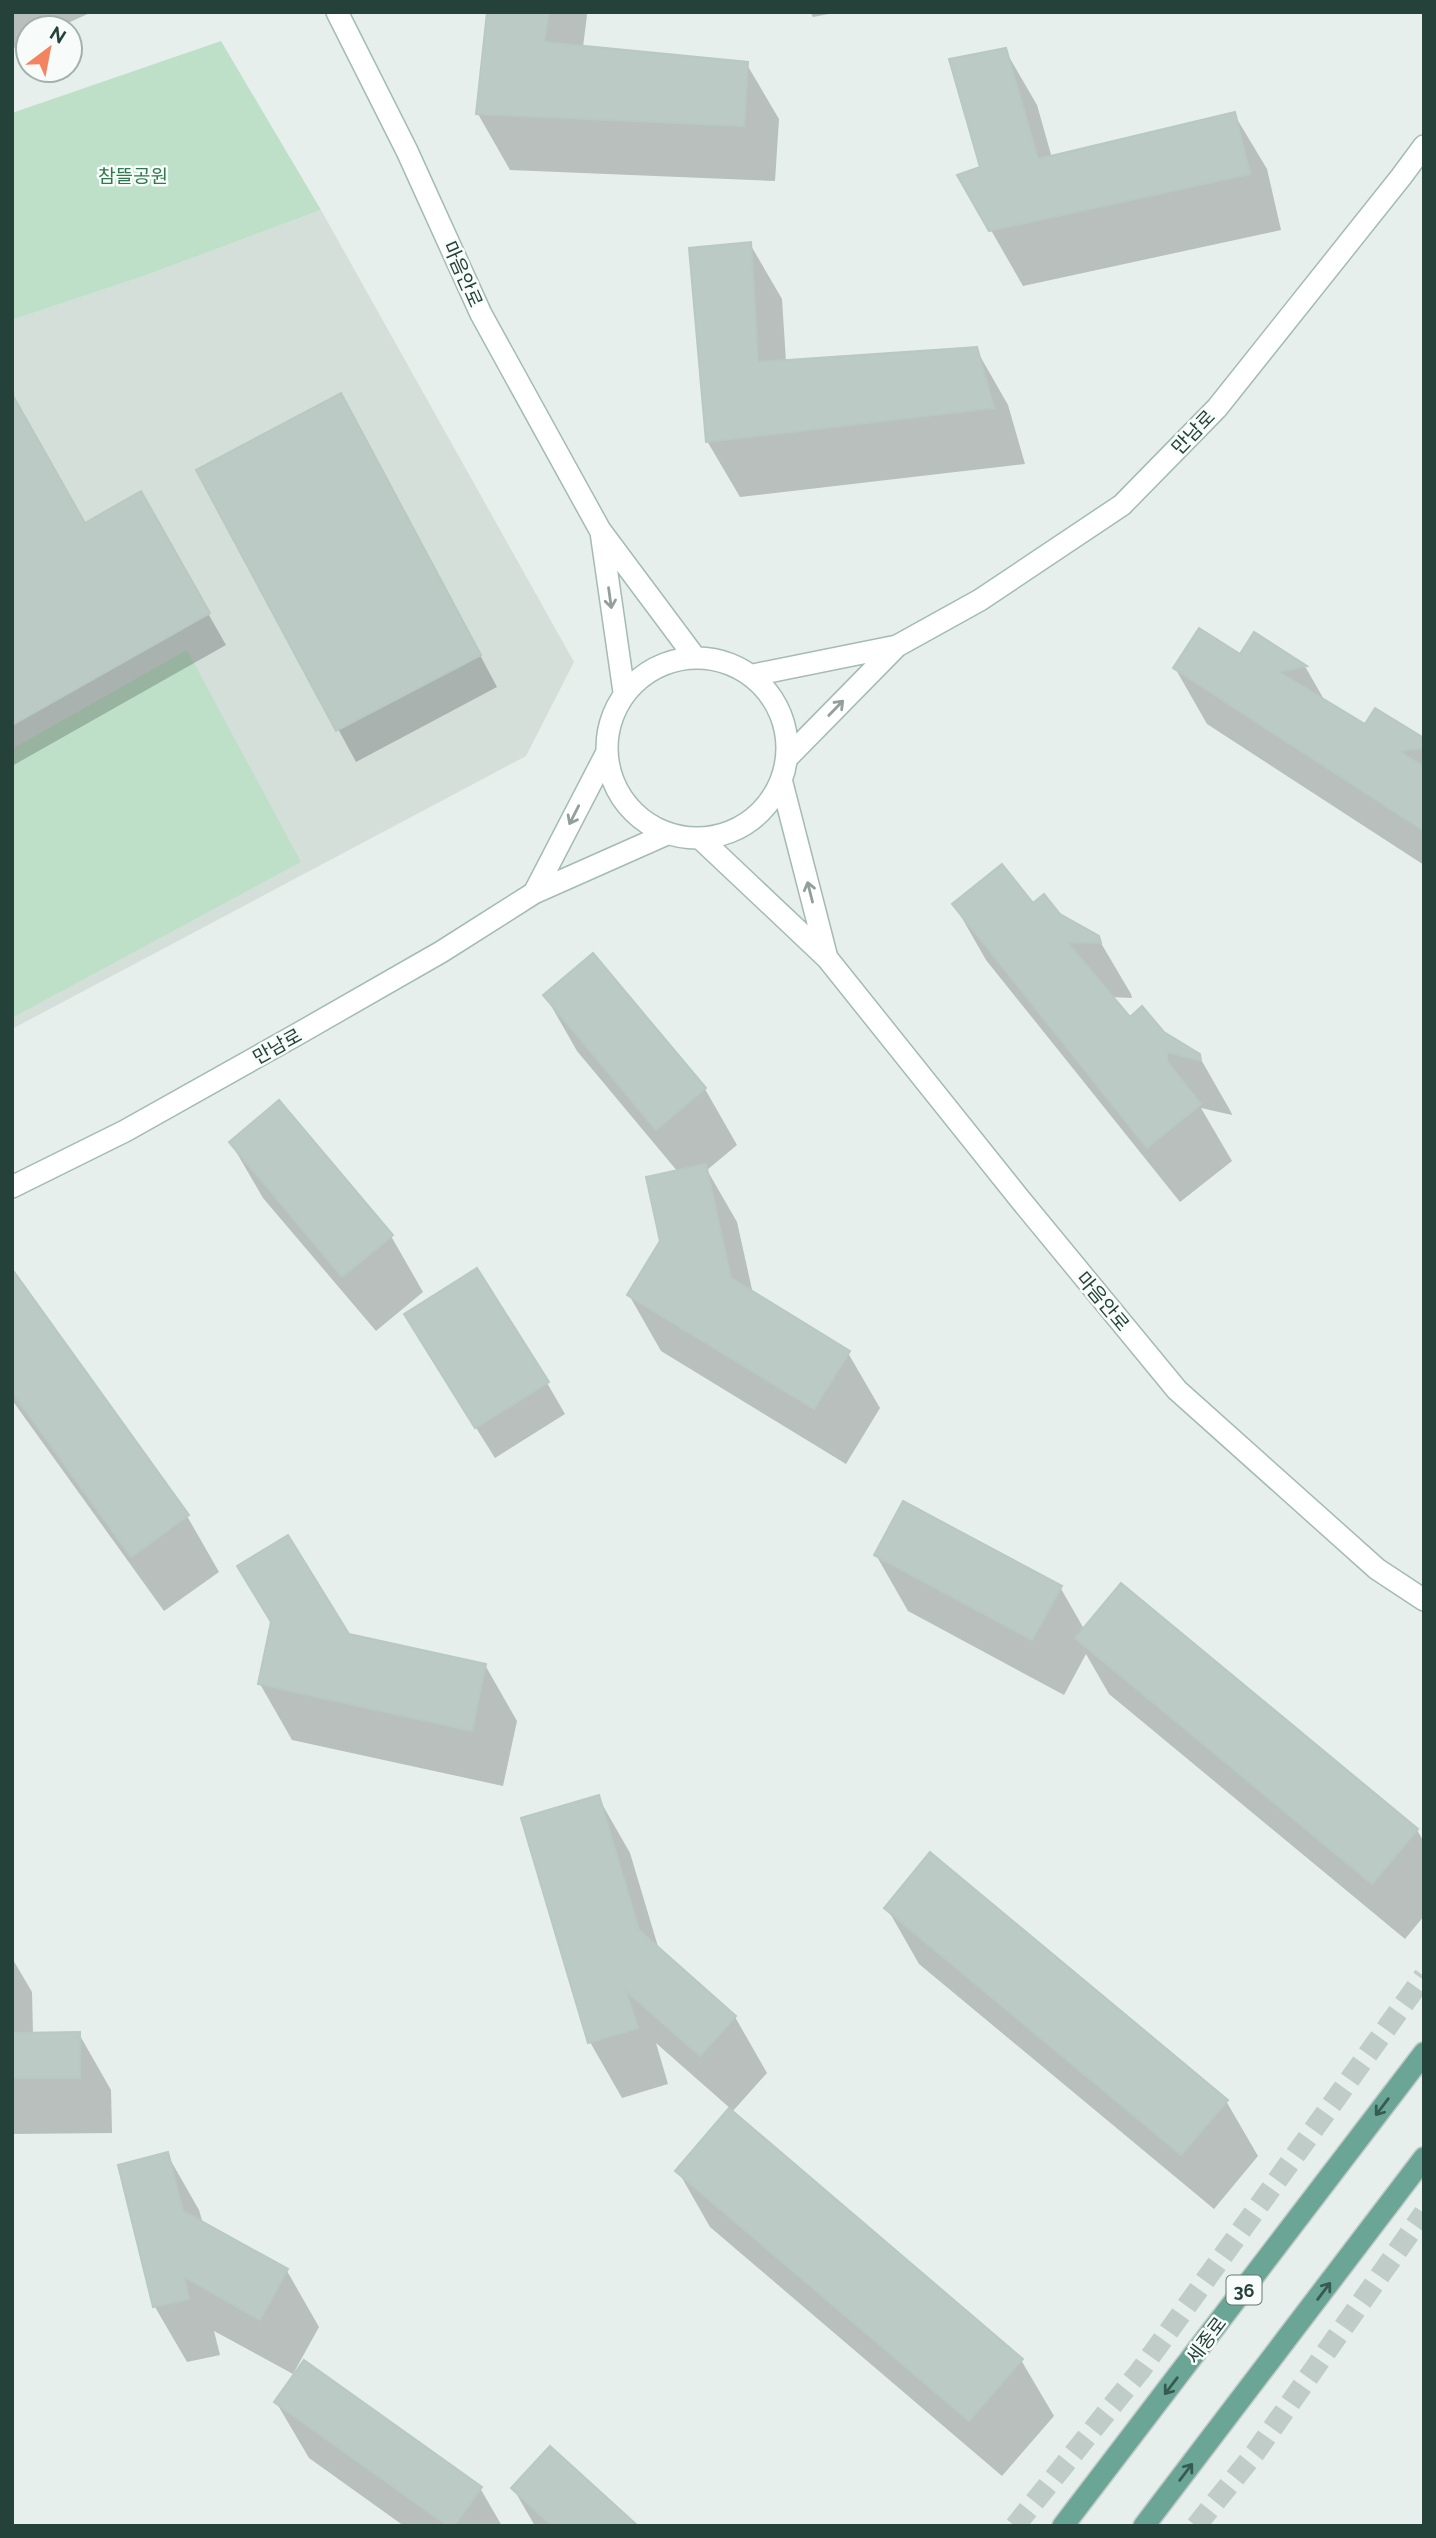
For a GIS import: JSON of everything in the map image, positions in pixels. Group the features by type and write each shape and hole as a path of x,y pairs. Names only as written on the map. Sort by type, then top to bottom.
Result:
{"main road":[{"name":"세종로","path":"1063,2526 1424,2053"},
{"path":"1144,2526 1424,2158"}],"street":[{"name":"마음안로","path":"337,12 407,151 481,314 600,530"},
{"name":"만남로","path":"897,646 980,600 1122,505 1217,408 1424,146"},
{"path":"600,530 694,656"},
{"path":"600,530 624,692"},
{"path":"753,675 774,698 786,726 788,757 782,783 763,812 735,832 701,839 667,834 636,816 614,788 606,754 609,722 624,692 655,666 694,656 753,675 897,646"},
{"path":"788,757 897,646"},
{"path":"534,892 606,754"},
{"path":"782,783 827,958"},
{"name":"만남로","path":"12,1187 125,1131 247,1063 441,952 534,892 667,834"},
{"name":"마음안로","path":"701,839 827,958 1177,1390 1377,1569 1424,1601"}],"shaded area":[{"path":"321,210 574,662 526,756 12,1029 12,320 147,275"}],"green space":[{"name":"참뜰공원","path":"221,41 321,210 147,275 12,320 12,113"},
{"path":"187,650 301,862 12,1018 12,749"}],"building":[{"path":"487,12 549,12 544,42 748,62 744,126 476,114"},
{"path":"1006,48 1038,159 1235,112 1250,174 989,231 957,175 980,167 949,59"},
{"path":"751,242 758,362 977,347 994,408 706,442 689,248"},
{"path":"341,393 481,655 336,731 196,470"},
{"path":"12,394 85,523 141,491 210,613 12,725"},
{"path":"1199,628 1240,654 1254,632 1307,666 1279,672 1365,724 1375,708 1424,738 1424,748 1399,751 1424,767 1424,831 1173,668"},
{"path":"1002,864 1033,903 1044,894 1060,914 1099,936 1101,943 1067,942 1130,1017 1142,1006 1164,1032 1200,1054 1201,1061 1167,1052 1167,1061 1201,1104 1147,1148 952,904"},
{"path":"593,953 706,1088 656,1130 543,995"},
{"path":"279,1100 393,1235 342,1277 229,1142"},
{"path":"706,1164 731,1278 850,1351 814,1409 627,1295 660,1241 646,1177"},
{"path":"477,1268 549,1382 475,1428 404,1314"},
{"path":"12,1269 189,1515 131,1557 12,1392"},
{"path":"903,1501 1062,1586 1032,1640 874,1555"},
{"path":"288,1535 349,1634 486,1664 472,1731 258,1684 271,1622 237,1566"},
{"path":"1121,1583 1418,1829 1372,1884 1075,1638"},
{"path":"599,1795 639,1930 736,2016 700,2056 626,1991 638,2028 588,2043 521,1818"},
{"path":"930,1852 1228,2100 1181,2155 884,1908"},
{"path":"80,2032 80,2078 12,2078 12,2033"},
{"path":"729,2108 1023,2359 969,2421 675,2171"},
{"path":"168,2152 183,2211 288,2269 260,2320 184,2277 189,2299 153,2307 118,2165"},
{"path":"304,2360 482,2487 454,2526 448,2526 274,2402"},
{"path":"550,2446 638,2526 552,2526 511,2488"}],"tunnel":[{"path":"1015,2526 1140,2371 1424,1976"},
{"path":"1196,2526 1255,2453 1424,2213"}]}
